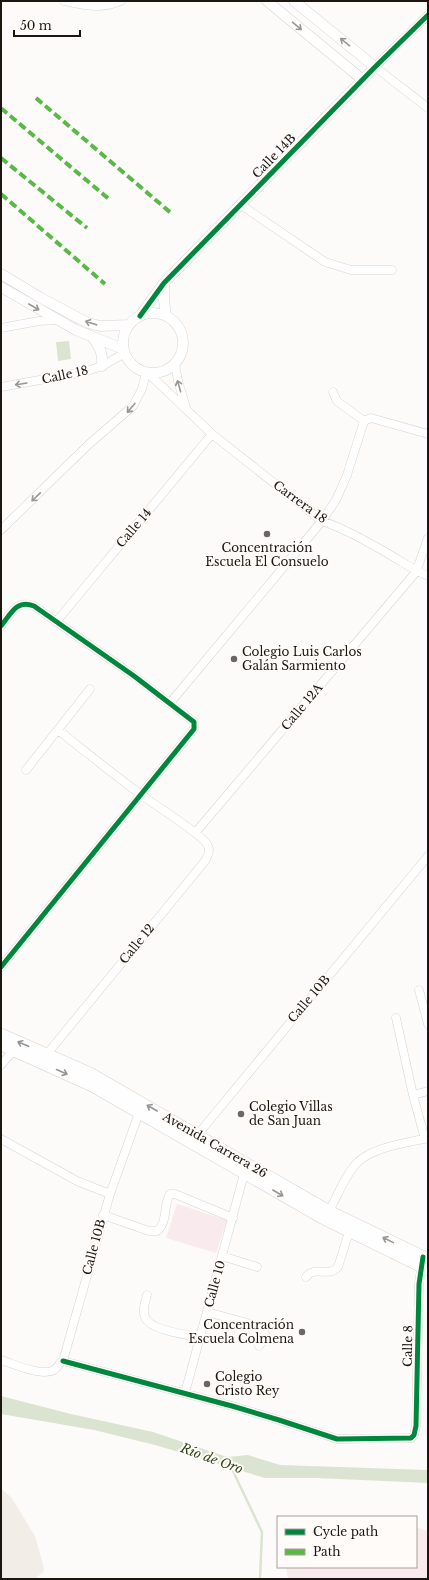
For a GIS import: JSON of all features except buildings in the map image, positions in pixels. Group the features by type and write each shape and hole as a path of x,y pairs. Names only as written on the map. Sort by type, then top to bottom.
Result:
{"main road":[{"name":"Avenida Carrera 26","path":"1,1034 90,1073 194,1139 244,1174 349,1232 425,1263"},
{"name":"Avenida Carrera 26","path":"1,1045 85,1082 139,1113 194,1139 425,1263"}],"street":[{"path":"64,1 92,6 105,6 121,1"},
{"path":"267,1 363,80"},
{"path":"294,1 428,108"},
{"name":"Calle 14B","path":"140,316 164,284 375,67 428,15"},
{"path":"241,205 325,262 351,270 392,270"},
{"path":"1,274 41,298 88,323 100,326 129,325"},
{"path":"164,284 166,316"},
{"path":"1,287 58,320 124,351"},
{"path":"153,313 166,316 177,324 183,337 182,351 175,364 166,371 160,373 147,373 133,366 124,351 124,336 129,325 140,316 153,313"},
{"path":"1,328 39,321 58,320"},
{"path":"90,336 100,349 102,366"},
{"name":"Calle 18","path":"1,387 70,376 102,366 124,351"},
{"name":"Carrera 18","path":"175,364 178,381 186,408"},
{"path":"1,530 88,445 133,406 142,389 147,373"},
{"name":"Carrera 18","path":"147,373 212,434 322,521 352,534 416,572 428,576"},
{"path":"333,392 337,401 364,420"},
{"path":"364,420 371,418 428,434"},
{"path":"170,703 322,521 336,500 347,475 364,420"},
{"name":"Calle 14","path":"56,622 212,434"},
{"name":"Calle 12A","path":"195,833 416,572 428,538"},
{"path":"1,626 15,608 21,604 28,603 170,703 194,722 194,729 1,966"},
{"path":"26,770 90,690"},
{"path":"58,730 141,795 195,833"},
{"name":"Calle 12","path":"47,1054 205,861 209,850 206,843 195,833"},
{"name":"Calle 10B","path":"194,1139 428,856"},
{"path":"419,990 428,1024"},
{"path":"330,1211 356,1163 365,1156 376,1151 426,1138 413,1095 396,1018"},
{"path":"1,1065 13,1050"},
{"path":"413,1095 428,1091"},
{"name":"Calle 10B","path":"63,1361 103,1215 139,1113"},
{"path":"1,1139 76,1182 110,1194"},
{"name":"Calle 10","path":"185,1393 244,1174"},
{"path":"103,1215 149,1230 157,1231 162,1226 168,1198 170,1194 175,1194 232,1218"},
{"path":"306,1277 308,1273 314,1271 330,1272 334,1271 338,1267 349,1232"},
{"path":"222,1256 257,1267"},
{"name":"Calle 8","path":"185,1393 279,1420 337,1439 411,1438 414,1435 416,1426 419,1284 425,1263"},
{"path":"147,1295 143,1310 145,1319 149,1323 158,1328 200,1337"},
{"path":"207,1312 258,1326 264,1331 266,1336 259,1346"},
{"path":"1,1360 36,1371 50,1371 55,1369 63,1361 185,1393"}],"shaded area":[{"path":"177,1204 227,1220 216,1253 166,1238"},
{"path":"1,1489 11,1497 35,1536 44,1568 43,1572 35,1579 1,1579"},
{"path":"417,1527 428,1531 428,1579 288,1579 286,1568 417,1568"}],"water":[{"path":"69,341 71,359 58,361 56,342"},
{"name":"Río de Oro","path":"1,1396 71,1414 153,1432 227,1457 248,1455 280,1465 428,1470 428,1483 316,1478 265,1478 155,1445 94,1430 1,1414"}],"waterway":[{"name":"Río de Oro","path":"231,1467 262,1532 260,1579"}],"marked path":[{"path":"36,98 171,213"},
{"path":"1,110 2,109 110,200"},
{"path":"1,158 87,228"},
{"path":"1,194 105,284"}],"cycle path":[{"path":"140,316 164,283 375,67 428,15"},
{"path":"1,626 18,606 23,604 34,606 134,676 194,722 194,729 1,967"},
{"path":"63,1361 232,1406 337,1439 411,1438 414,1435 416,1426 419,1284 423,1257"}],"place":[{"name":"Concentración Escuela El Consuelo","path":"267,534"},
{"name":"Colegio Luis Carlos Galán Sarmiento","path":"234,659"},
{"name":"Colegio Villas de San Juan","path":"241,1114"},
{"name":"Concentración Escuela Colmena","path":"302,1332"},
{"name":"Colegio Cristo Rey","path":"207,1384"}]}
